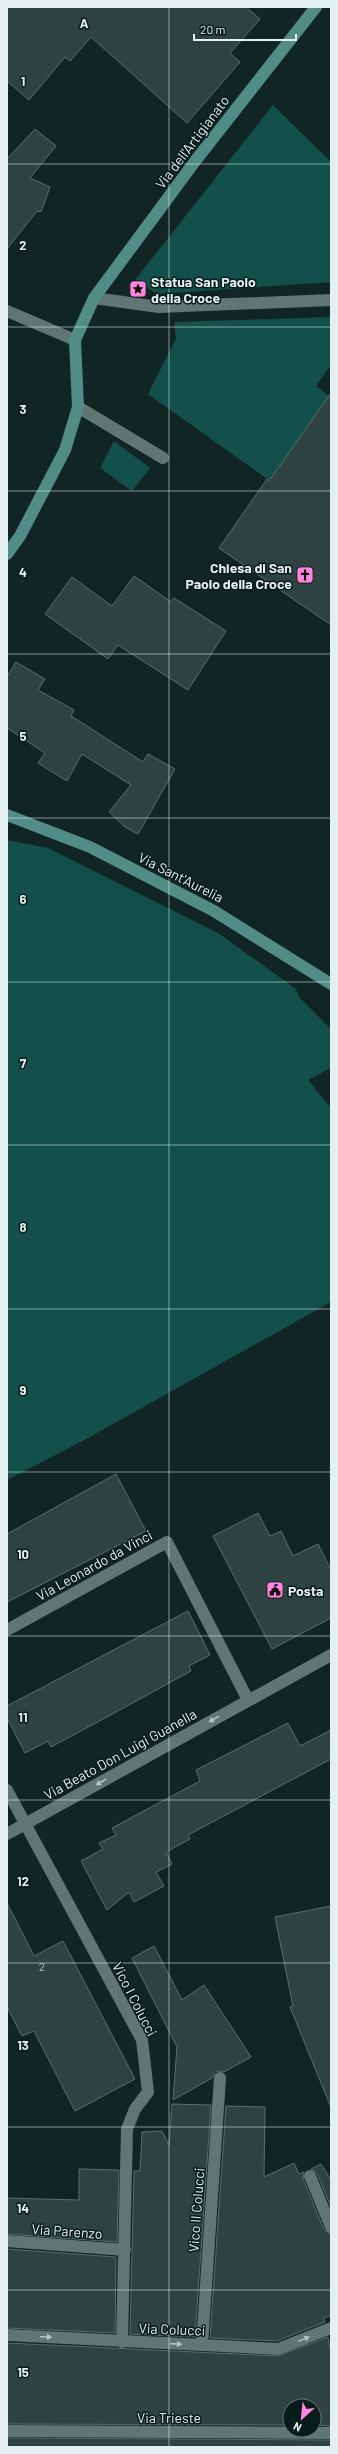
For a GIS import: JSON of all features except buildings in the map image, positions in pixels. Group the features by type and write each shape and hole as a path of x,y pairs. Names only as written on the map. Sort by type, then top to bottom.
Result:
{"street":[{"name":"Via dell'Artigianato","path":"74,340 94,298 196,160 316,7"},
{"path":"94,298 159,307 331,300"},
{"path":"7,311 74,340 78,407 65,450 20,536 7,554"},
{"path":"78,407 163,458"},
{"name":"Via Sant'Aurelia","path":"7,815 90,847 214,911 331,984"},
{"name":"Via Leonardo da Vinci","path":"7,1630 167,1542 248,1700"},
{"name":"Via Beato Don Luigi Guanella","path":"7,1834 331,1655"},
{"name":"Vico I Colucci","path":"7,1790 142,2040 148,2092 134,2109 127,2129 122,2342"},
{"name":"Vico II Colucci","path":"202,2345 220,2078"},
{"path":"310,2176 331,2227"},
{"name":"Via Parenzo","path":"7,2241 125,2250"},
{"name":"Via Colucci","path":"7,2335 278,2349 331,2328"},
{"name":"Via Trieste","path":"7,2431 331,2433"}],"shaded area":[{"path":"273,105 331,162 331,282 157,294 135,280"},
{"path":"331,317 331,365 316,386 329,396 270,481 148,394 176,339 174,322"},
{"path":"114,441 150,468 132,491 100,468"},
{"path":"7,840 48,848 218,933 296,989 299,997 331,1029 331,1068 308,1080 331,1108 331,1302 88,1438 7,1480"}],"place":[{"name":"Statua San Paolo della Croce","path":"138,289"},
{"name":"Chiesa di San Paolo della Croce","path":"305,575"},
{"name":"Posta","path":"275,1590"}]}
